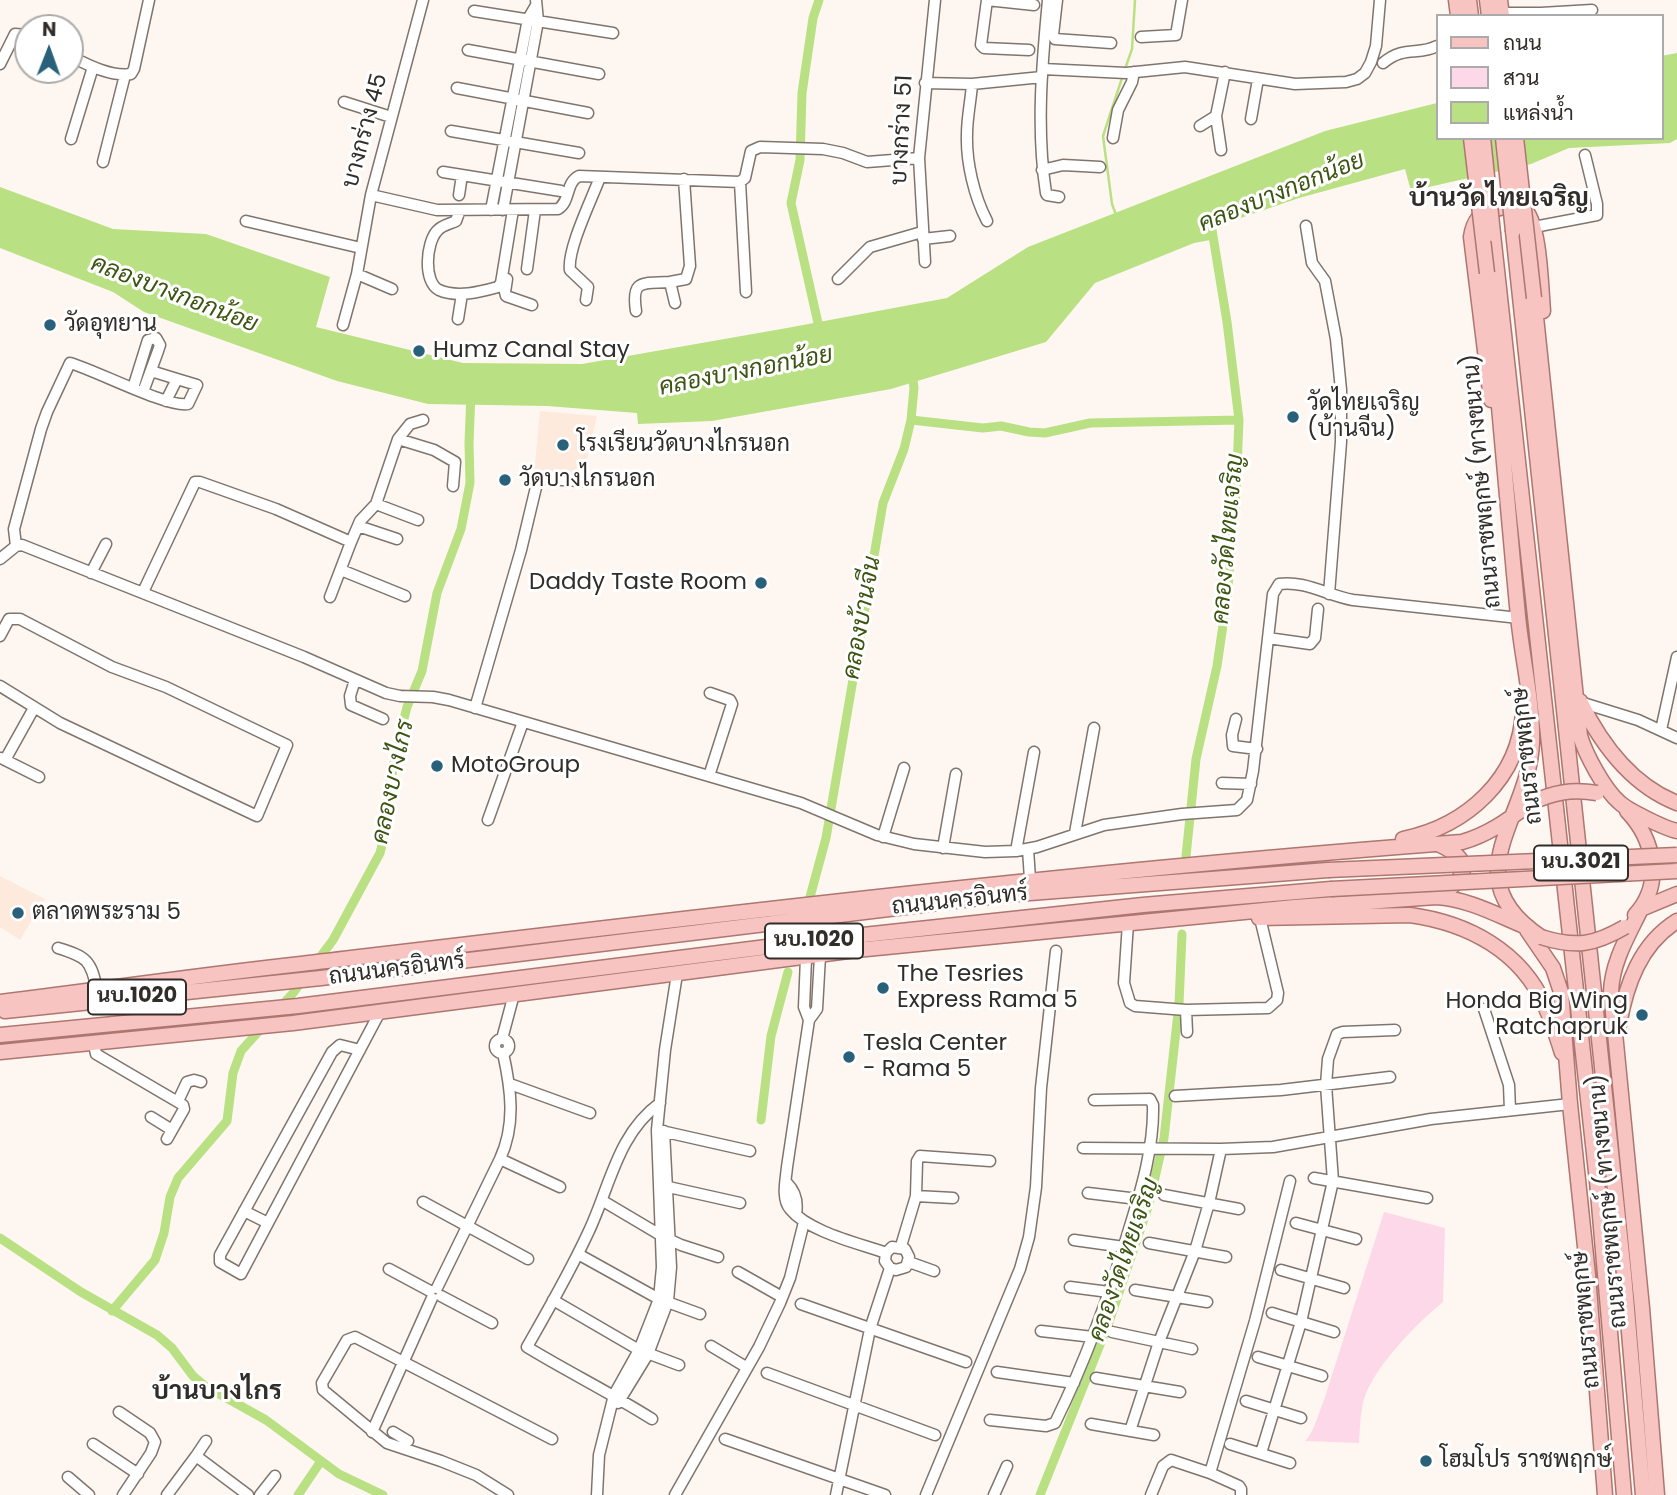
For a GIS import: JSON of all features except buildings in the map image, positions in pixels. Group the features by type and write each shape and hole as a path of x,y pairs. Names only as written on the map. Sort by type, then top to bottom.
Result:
{"main road":[{"name":"ถนนราชพฤกษ์ (ทางขนาน)","path":"1471,140 1518,618 1531,714 1532,745 1527,776 1513,816"},
{"name":"ถนนราชพฤกษ์","path":"1483,140 1597,1181 1624,1495"},
{"name":"ถนนราชพฤกษ์","path":"1503,140 1622,1260 1644,1495"},
{"path":"1516,140 1580,736 1586,753 1619,803 1639,826 1650,847 1653,864 1651,887 1641,909 1625,927 1605,939 1581,944 1561,943 1541,937 1524,926 1511,911 1502,892 1497,873 1499,853 1513,816 1550,794 1573,789 1597,793 1619,803 1654,822 1677,831"},
{"path":"1503,453 1487,376 1471,237 1473,225 1479,215 1488,211 1506,207 1523,208 1534,227 1549,360 1551,396 1548,425"},
{"path":"1358,850 1420,835 1444,826 1470,810 1494,786 1515,755 1522,732 1525,677"},
{"path":"1574,687 1596,732 1623,767 1644,785 1677,803"},
{"name":"ถนนนครอินทร์","path":"0,1002 963,886 1462,842 1498,828 1513,816"},
{"path":"1436,897 1459,881 1464,872 1463,862 1454,851 1437,844"},
{"path":"1677,855 1677,863"},
{"name":"ถนนนครอินทร์","path":"0,1011 321,978 1004,895 1328,870 1677,855"},
{"name":"ถนนนครอินทร์","path":"0,1035 298,1006 953,925 1143,905 1331,889 1677,871"},
{"path":"894,908 963,886"},
{"path":"1641,909 1677,894"},
{"name":"ถนนนครอินทร์","path":"0,1052 293,1023 856,950 1295,907 1436,897 1469,902 1524,926"},
{"name":"ถนนราชพฤกษ์ (ทางขนาน)","path":"1641,909 1612,976 1612,1008 1617,1037 1657,1495"},
{"path":"1193,917 1410,915 1462,927 1497,946 1529,979 1545,1006 1567,1064"},
{"path":"1617,1037 1624,998 1639,962 1652,942 1677,921"},
{"path":"856,950 953,925"},
{"name":"ถนนราชพฤกษ์ (ทางขนาน)","path":"1524,926 1559,979 1588,1275 1605,1495"},
{"path":"1644,1495 1649,1445 1652,1439"}],"street":[{"path":"84,63 124,75 131,74 149,0"},
{"name":"บางกร่าง 45","path":"343,325 357,274 371,195 423,0"},
{"name":"บางกร่าง 51","path":"925,262 919,158 935,0"},
{"path":"1029,50 984,48 981,45 987,0 1034,5"},
{"path":"1048,0 1042,73 1040,151 1046,193 1059,197"},
{"path":"1057,0 1053,35 1055,39 1111,43"},
{"path":"1141,37 1176,35 1182,0"},
{"path":"925,83 972,84 1042,73 1126,73 1185,67 1301,84 1346,82 1365,73 1376,46 1380,0"},
{"path":"1541,0 1541,13"},
{"path":"532,305 506,296 506,210 501,183 536,4"},
{"path":"1505,9 1541,13 1592,9"},
{"path":"474,11 613,33"},
{"path":"0,64 14,36"},
{"path":"1383,63 1405,51 1436,46"},
{"path":"468,50 599,74"},
{"path":"71,139 93,67"},
{"path":"1221,150 1216,116 1225,72"},
{"path":"1113,138 1118,110 1132,82 1126,73"},
{"path":"103,162 124,75"},
{"path":"1251,119 1258,79"},
{"path":"972,84 967,132 968,160 987,221"},
{"path":"457,88 588,113"},
{"path":"344,102 391,117"},
{"path":"1200,126 1216,116"},
{"path":"451,131 579,153"},
{"path":"371,195 437,210 535,210 562,207 571,182 579,176 740,182 745,178 751,151 760,147 804,147 843,153 867,162 919,158"},
{"path":"1534,227 1597,215 1597,204 1585,155"},
{"path":"1042,170 1063,165 1100,167"},
{"path":"443,172 561,191"},
{"path":"459,195 462,175"},
{"path":"586,300 588,286 570,270 569,265 596,176"},
{"path":"636,311 633,294 639,285 686,279 689,275 684,179"},
{"path":"740,182 746,292"},
{"path":"460,210 456,220 442,227 433,237 428,273 430,284 437,289 462,294 498,287 501,283 506,210"},
{"path":"527,269 535,210"},
{"path":"246,221 361,248"},
{"path":"1306,226 1312,263 1325,281 1336,339 1341,390 1341,442 1329,594"},
{"path":"838,279 870,247 922,235 950,236"},
{"path":"357,274 392,289"},
{"path":"670,282 675,303"},
{"path":"458,319 462,294"},
{"path":"156,338 159,345 151,371 138,390 148,340 156,338"},
{"path":"16,546 14,529 41,429 70,363 166,401 183,406 190,401 197,385 151,371"},
{"path":"166,401 177,379"},
{"path":"330,597 358,526 376,504 398,439 411,424 423,420"},
{"path":"398,439 434,450 455,462 453,486"},
{"path":"475,708 521,550 537,483 544,479 582,481"},
{"path":"143,592 195,482 275,509 351,542"},
{"path":"376,504 418,520"},
{"path":"358,526 397,539"},
{"path":"91,572 106,544"},
{"path":"0,559 16,546 26,547 400,696 433,697 475,708 801,803 883,837 943,848 1022,850 1104,825 1182,814 1237,810 1247,800 1251,784 1273,594 1279,584 1312,587 1329,594 1366,602 1518,618"},
{"path":"341,570 405,596"},
{"path":"1268,638 1310,644 1315,638 1318,609"},
{"path":"0,636 9,619 20,619 112,667 166,687 286,745 257,816 83,734 0,686"},
{"path":"1661,730 1677,657"},
{"path":"355,680 350,696 351,705 383,719"},
{"path":"709,776 732,704 730,700 710,694"},
{"path":"1580,702 1638,720 1677,738"},
{"path":"34,708 2,759 38,777"},
{"path":"1236,719 1232,735 1233,746 1257,749"},
{"path":"488,820 523,722"},
{"path":"1075,833 1094,728"},
{"path":"1030,879 1022,850 1034,752"},
{"path":"883,837 904,768"},
{"path":"943,848 956,774"},
{"path":"1222,783 1251,784"},
{"path":"1128,923 1124,984 1130,1003 1135,1006 1180,1010 1268,1008 1277,1000 1278,993 1260,918"},
{"path":"58,948 81,956 89,962 97,990"},
{"path":"926,1495 1020,1269 1029,1237 1036,1187 1041,1088 1056,951"},
{"path":"675,1495 759,1347 782,1297 800,1218 793,1189 787,1183 787,1167 809,1020 817,1009 813,957"},
{"path":"597,1495 599,1455 611,1410 643,1352 663,1300 671,1267 666,1238 660,1103 677,974"},
{"path":"372,1432 508,1137 510,1084 503,1053 509,1045 502,1039 514,994"},
{"path":"1484,1009 1509,1085 1510,1110"},
{"path":"360,1050 340,1045 332,1052 244,1211 219,1259 220,1262 241,1274 382,1010"},
{"path":"1180,1010 1187,1032"},
{"path":"1261,1453 1301,1322 1333,1181 1326,1085 1328,1059 1337,1034 1395,1030"},
{"path":"94,1044 96,1054 184,1107 170,1135 151,1117"},
{"path":"1175,1096 1326,1085 1390,1077"},
{"path":"178,1101 187,1082 201,1082"},
{"path":"510,1084 590,1113"},
{"path":"990,1420 1052,1425 1074,1383 1093,1337 1124,1247 1152,1148 1153,1105 1150,1099 1094,1100"},
{"path":"652,1419 527,1348 578,1254 603,1201 629,1134 647,1112 660,1103"},
{"path":"1083,1148 1273,1147 1431,1119 1570,1104"},
{"path":"661,1130 750,1151"},
{"path":"1130,1431 1159,1342 1195,1251 1221,1149"},
{"path":"901,1246 916,1196 917,1161 920,1156 990,1161"},
{"path":"500,1159 560,1187"},
{"path":"1314,1178 1427,1198"},
{"path":"1210,1473 1255,1321 1290,1181"},
{"path":"664,1186 740,1203"},
{"path":"1088,1193 1138,1199"},
{"path":"1164,1195 1239,1209"},
{"path":"916,1196 953,1198"},
{"path":"603,1201 666,1238 718,1257"},
{"path":"423,1202 528,1259"},
{"path":"244,1211 268,1223"},
{"path":"800,1218 886,1253"},
{"path":"1296,1223 1356,1240"},
{"path":"1074,1240 1124,1247"},
{"path":"1149,1243 1226,1257"},
{"path":"836,1495 870,1329 890,1268 886,1253 892,1247 901,1246"},
{"path":"901,1246 908,1253 909,1262"},
{"path":"578,1254 663,1300 700,1314"},
{"path":"890,1268 901,1269 909,1262"},
{"path":"909,1262 934,1270"},
{"path":"389,1269 492,1323"},
{"path":"1281,1270 1344,1288"},
{"path":"738,1272 782,1297"},
{"path":"1070,1287 1109,1292"},
{"path":"1135,1290 1207,1302"},
{"path":"553,1300 643,1352 679,1365"},
{"path":"801,1304 966,1362"},
{"path":"1272,1313 1334,1332"},
{"path":"1041,1331 1093,1337"},
{"path":"1112,1332 1192,1349"},
{"path":"408,1442 394,1447 323,1390 322,1383 351,1337 404,1361 552,1438"},
{"path":"710,1346 746,1367"},
{"path":"1258,1357 1322,1376"},
{"path":"997,1372 1074,1383"},
{"path":"767,1373 935,1435"},
{"path":"1096,1378 1180,1392"},
{"path":"1246,1401 1301,1418"},
{"path":"119,1412 154,1436 153,1448 124,1495"},
{"path":"1091,1424 1154,1435"},
{"path":"393,1432 442,1461 477,1475 508,1495"},
{"path":"725,1438 885,1495"},
{"path":"171,1493 206,1441"},
{"path":"93,1444 138,1474"},
{"path":"1230,1444 1290,1462"},
{"path":"196,1456 248,1495"},
{"path":"1151,1495 1167,1461 1171,1460 1239,1486 1241,1495"},
{"path":"994,1495 1007,1466"},
{"path":"260,1495 275,1476"},
{"path":"68,1478 89,1495"}],"shaded area":[{"name":"โรงเรียนวัดบางไกรนอก","path":"540,411 597,416 582,481 534,474"},
{"name":"ตลาดพระราม 5","path":"0,876 45,899 20,940 0,927"}],"green space":[{"path":"1384,1212 1445,1228 1443,1302 1409,1333 1377,1373 1364,1399 1359,1443 1305,1441 1314,1427 1324,1400"}],"water":[{"name":"คลองบางกอกน้อย","path":"1677,53 1677,139 1670,143 1569,148 1531,164 1411,191 1405,169 1299,198 1214,227 1216,239 1194,243 1095,283 1046,342 891,389 712,421 638,424 637,413 547,406 428,404 337,381 144,312 113,292 0,248 0,187 113,229 206,234 330,277 316,327 463,363 582,364 947,298 1028,247 1325,131 1436,103 1436,140 1663,140 1663,56"}],"waterway":[{"name":"คลองบางกอกน้อย","path":"819,0 813,18 802,93 800,160 791,203 820,332"},
{"path":"1125,69 1132,49 1135,0"},
{"path":"1116,215 1112,204 1103,136 1123,75"},
{"name":"คลองวัดไทยเจริญ","path":"1186,856 1196,759 1217,666 1227,598 1239,420 1212,230"},
{"name":"คลองบ้านจีน","path":"810,897 826,838 883,503 904,449 911,420 914,388 912,372"},
{"name":"คลองบางไกร","path":"112,1311 155,1260 164,1233 170,1197 178,1178 227,1121 233,1073 241,1051 293,993 333,940 380,853 397,746 407,707 422,671 437,593 461,529 470,483 471,393"},
{"path":"911,420 983,428 1001,426 1045,433 1090,423 1239,420"},
{"name":"คลองวัดไทยเจริญ","path":"1040,1495 1109,1322 1149,1204 1164,1138 1179,1004 1182,934"},
{"name":"คลองบ้านจีน","path":"761,1120 771,1036 788,972"},
{"path":"0,1238 81,1292 157,1335 205,1386 266,1420 339,1474 383,1495"},
{"path":"298,1495 321,1461"}],"place":[{"name":"วัดอุทยาน","path":"50,325"},
{"name":"Humz Canal Stay","path":"419,351"},
{"name":"วัดไทยเจริญ (บ้านจีน)","path":"1293,417"},
{"name":"โรงเรียนวัดบางไกรนอก","path":"563,445"},
{"name":"วัดบางไกรนอก","path":"505,480"},
{"name":"Daddy Taste Room","path":"761,583"},
{"name":"MotoGroup","path":"437,766"},
{"name":"ตลาดพระราม 5","path":"18,913"},
{"name":"The Tesries Express Rama 5","path":"883,988"},
{"name":"Honda Big Wing Ratchapruk","path":"1642,1015"},
{"name":"Tesla Center - Rama 5","path":"849,1057"},
{"name":"โฮมโปร ราชพฤกษ์","path":"1426,1461"}],"district":[{"name":"บ้านวัดไทยเจริญ","path":"1499,199"},
{"name":"บ้านบางไกร","path":"217,1392"}]}
